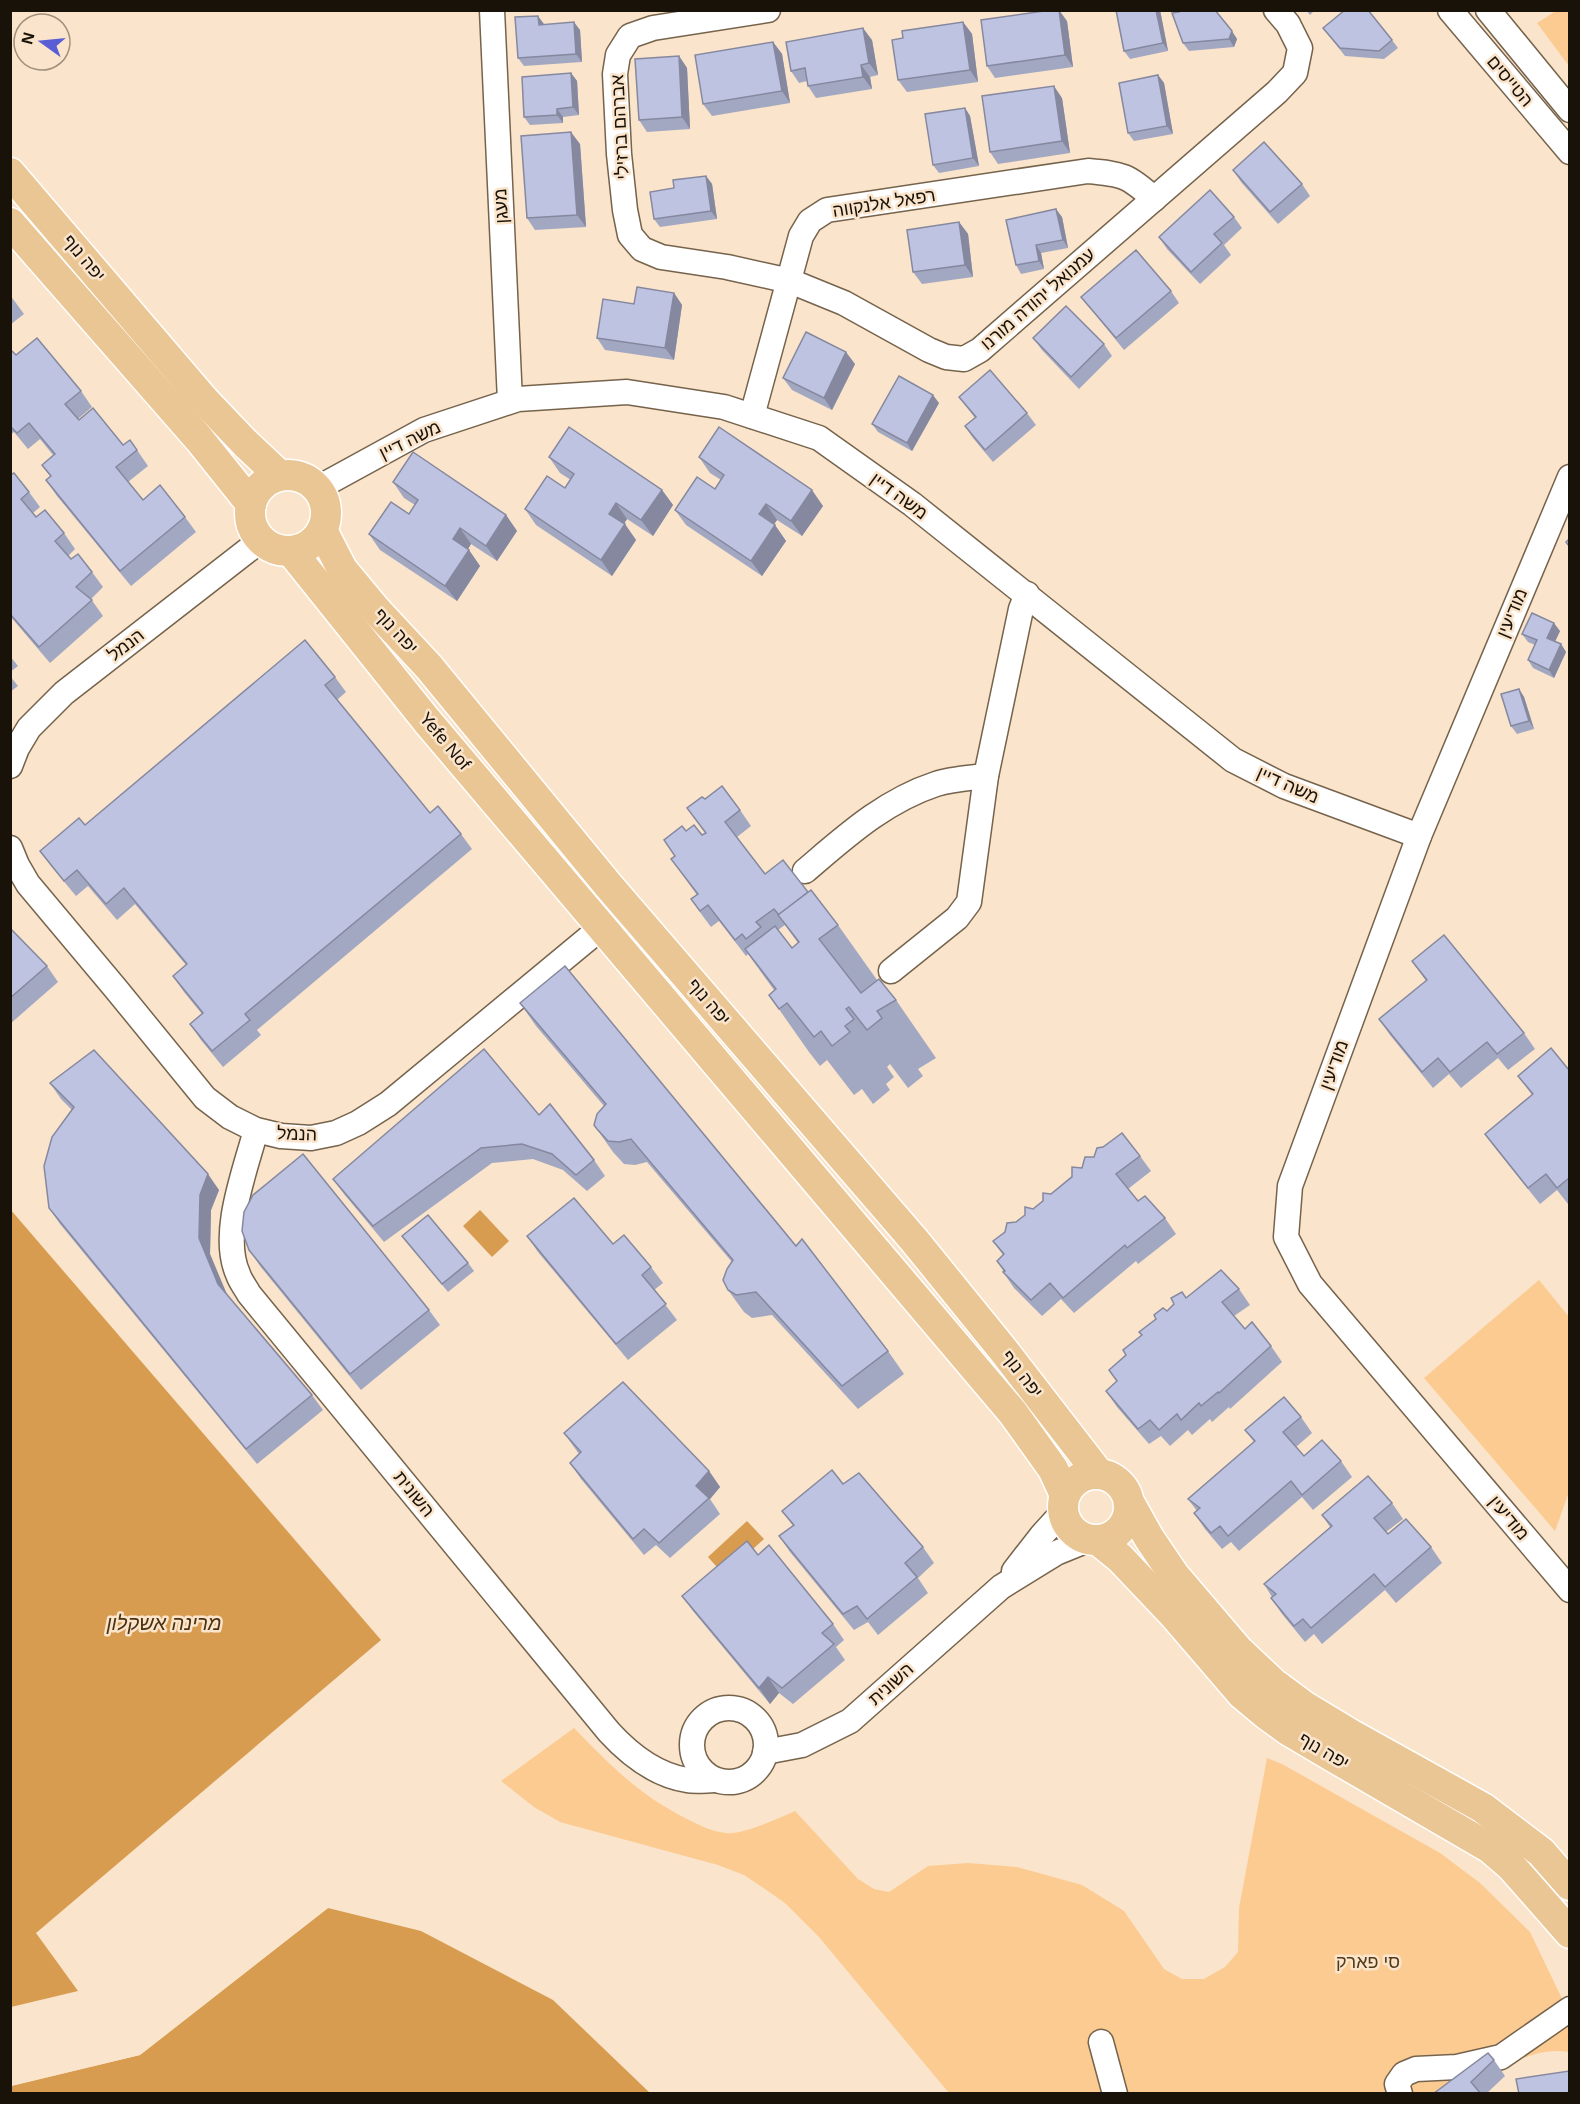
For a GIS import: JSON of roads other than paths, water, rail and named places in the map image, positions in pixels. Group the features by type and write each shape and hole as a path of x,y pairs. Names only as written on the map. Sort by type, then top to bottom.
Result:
{"main road":[{"name":"יפה נוף","path":"10,173 204,400 279,475"},
{"name":"יפה נוף","path":"10,223 199,439 251,504 251,523 261,540"},
{"path":"251,504 254,494 269,479 290,474 300,476 318,488 326,508 326,519 322,530 309,545 291,551 270,546 261,540"},
{"name":"יפה נוף","path":"322,530 342,569 429,667 608,885 914,1240 1099,1474"},
{"name":"Yefe Nof","path":"291,551 427,721 602,927"},
{"name":"יפה נוף","path":"602,927 1013,1413 1053,1469 1064,1503"},
{"path":"1088,1474 1109,1476 1119,1482 1126,1491 1129,1502 1129,1513 1125,1523 1119,1532 1110,1538 1094,1540 1078,1535 1069,1528 1064,1503 1070,1486 1088,1474"},
{"name":"יפה נוף","path":"1129,1502 1149,1538 1174,1575 1238,1650 1273,1683 1304,1706 1352,1735 1483,1808 1541,1852 1569,1885"},
{"name":"יפה נוף","path":"1094,1540 1120,1558 1168,1608 1242,1694 1266,1714 1337,1760 1490,1848 1511,1866 1569,1934"}],"street":[{"name":"מעגן","path":"492,10 510,401"},
{"name":"אברהם ברזילי","path":"642,249 630,235 625,210 615,75 618,55 630,36 653,28 768,10"},
{"name":"עמנואל יהודה מורנו","path":"642,249 660,256 727,267 790,281 844,303 929,350 946,357 964,359 980,350 1277,92 1295,73 1300,48 1288,24 1276,10"},
{"name":"הטייסים","path":"1450,10 1569,152"},
{"name":"הטייסים","path":"1488,10 1569,110"},
{"name":"רפאל אלנקווה","path":"752,416 801,236 810,221 827,210 1088,171 1118,174 1138,183 1154,198"},
{"name":"משה דיין","path":"318,488 424,430 518,399 627,392 724,406 819,438 912,504 1233,760 1284,786 1419,836"},
{"name":"מודיעין","path":"1569,477 1419,836 1290,1185 1286,1237 1310,1284 1569,1590"},
{"name":"הנמל","path":"10,766 29,728 63,693 261,540"},
{"path":"891,971 957,918 969,902 986,776 1021,609 1027,594"},
{"path":"805,871 867,819 902,798 937,783 986,776"},
{"name":"הנמל","path":"10,848 28,884 204,1098 230,1117 256,1130 282,1136 311,1138 336,1133 358,1123 388,1104 602,927"},
{"path":"602,927 608,917 610,903 608,885"},
{"name":"השונית","path":"256,1130 235,1212 231,1243 237,1274 249,1294 609,1732 627,1751 654,1769 688,1781 726,1782 746,1778 762,1762 765,1752 802,1745 850,1721 1001,1587 1056,1553 1094,1540"},
{"name":"השונית","path":"1001,1587 1064,1503"},
{"path":"715,1780 698,1766 692,1746 698,1724 707,1715 718,1709 731,1708 743,1710 754,1717 765,1739 765,1752"},
{"path":"1400,2094 1397,2084 1404,2074 1416,2069 1457,2067 1501,2057 1569,2008"},
{"path":"1101,2042 1115,2094"}],"water":[{"name":"מרינה אשקלון","path":"10,1209 381,1640 36,1933 78,1991 11,2007"},
{"path":"480,1210 509,1241 492,1257 463,1226"},
{"path":"747,1521 764,1539 724,1575 708,1557"},
{"path":"328,1908 421,1931 553,2000 650,2093 11,2094 11,2086 140,2055"}],"park label":[{"name":"סי פארק","path":"1368,1962"}]}
